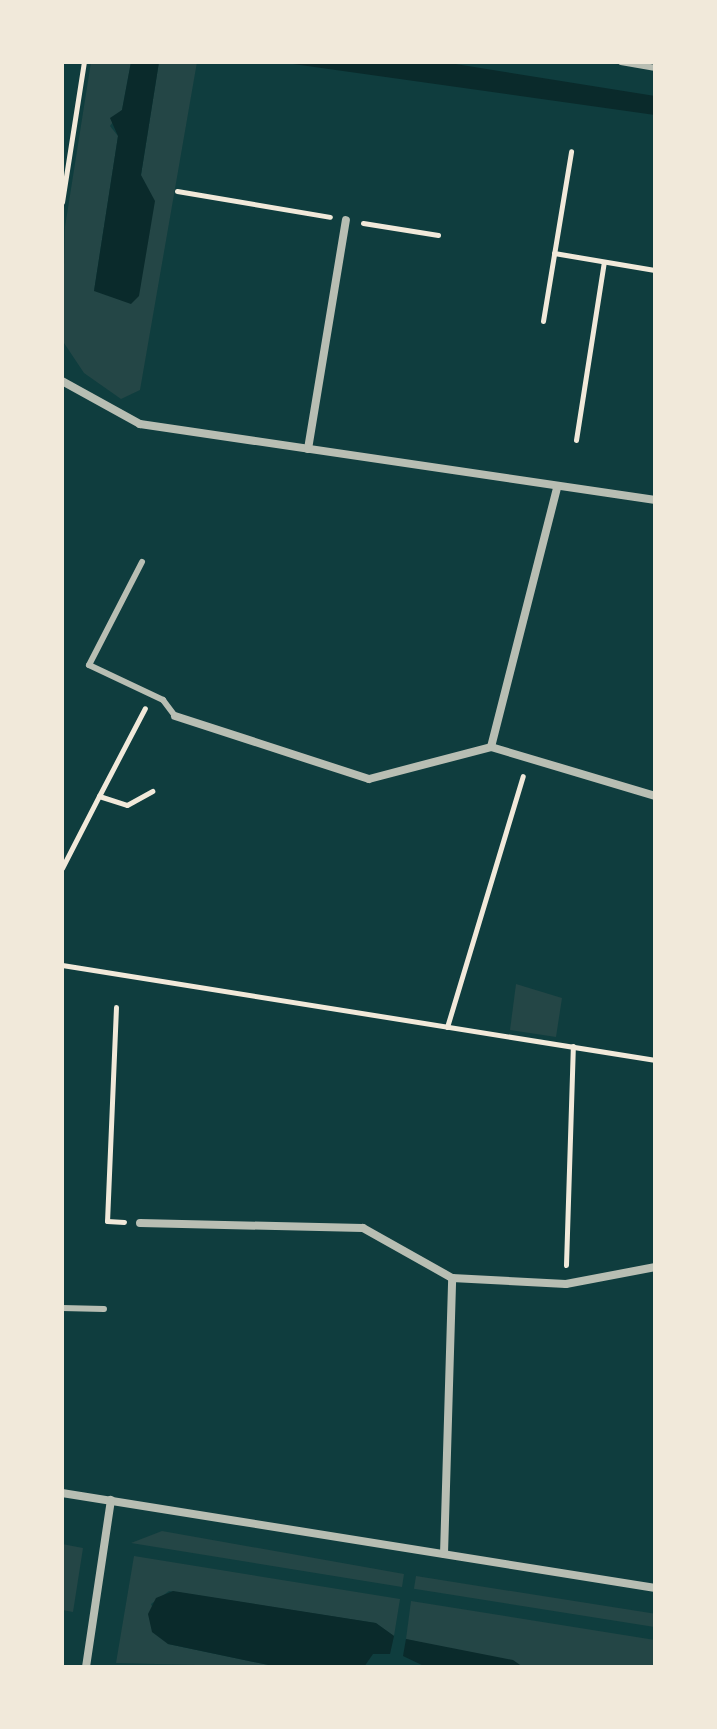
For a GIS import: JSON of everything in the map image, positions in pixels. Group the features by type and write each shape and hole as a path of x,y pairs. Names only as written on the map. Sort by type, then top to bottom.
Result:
{"street":[{"path":"308,449 346,220"},
{"path":"62,381 140,424 557,489 655,500"},
{"path":"491,747 557,489"},
{"path":"175,716 369,779 491,747 655,796"},
{"path":"140,1223 363,1228 452,1278 566,1284 655,1267"},
{"path":"444,1554 452,1278"},
{"path":"62,1493 655,1588"},
{"path":"86,1667 111,1500"}],"lane":[{"path":"621,62 655,68"},
{"path":"142,562 89,665 152,694 175,716"},
{"path":"62,1308 104,1309"}],"path":[{"path":"62,202 84,62"},
{"path":"543,321 571,151"},
{"path":"177,191 438,235"},
{"path":"554,253 655,270"},
{"path":"576,440 604,262"},
{"path":"62,868 152,694"},
{"path":"447,1027 528,757"},
{"path":"99,796 127,805 152,791"},
{"path":"62,965 655,1060"},
{"path":"116,1007 107,1221 140,1223"},
{"path":"566,1284 573,1046"}],"shaded area":[{"path":"91,62 131,62 122,110 110,126 118,136 94,291 141,175 159,62 197,62 140,390 121,399 84,373 62,340 65,227"},
{"path":"131,62 159,62 141,175 155,201 139,296 131,304 94,291 118,136 110,118 122,110"},
{"path":"279,62 443,62 655,96 655,115"},
{"path":"516,984 562,998 556,1037 510,1030"},
{"path":"162,1531 404,1574 402,1587 131,1543"},
{"path":"62,1544 83,1548 73,1612 62,1610"},
{"path":"134,1556 400,1599 394,1636 375,1623 169,1591 151,1604 168,1644 278,1667 116,1663"},
{"path":"416,1576 655,1614 653,1627 414,1589"},
{"path":"173,1591 376,1623 394,1636 390,1654 373,1654 364,1667 278,1667 168,1644 152,1632 148,1614 156,1598"},
{"path":"411,1601 655,1640 655,1667 523,1667 406,1639"},
{"path":"406,1639 513,1660 523,1667 426,1667 403,1656"}]}
